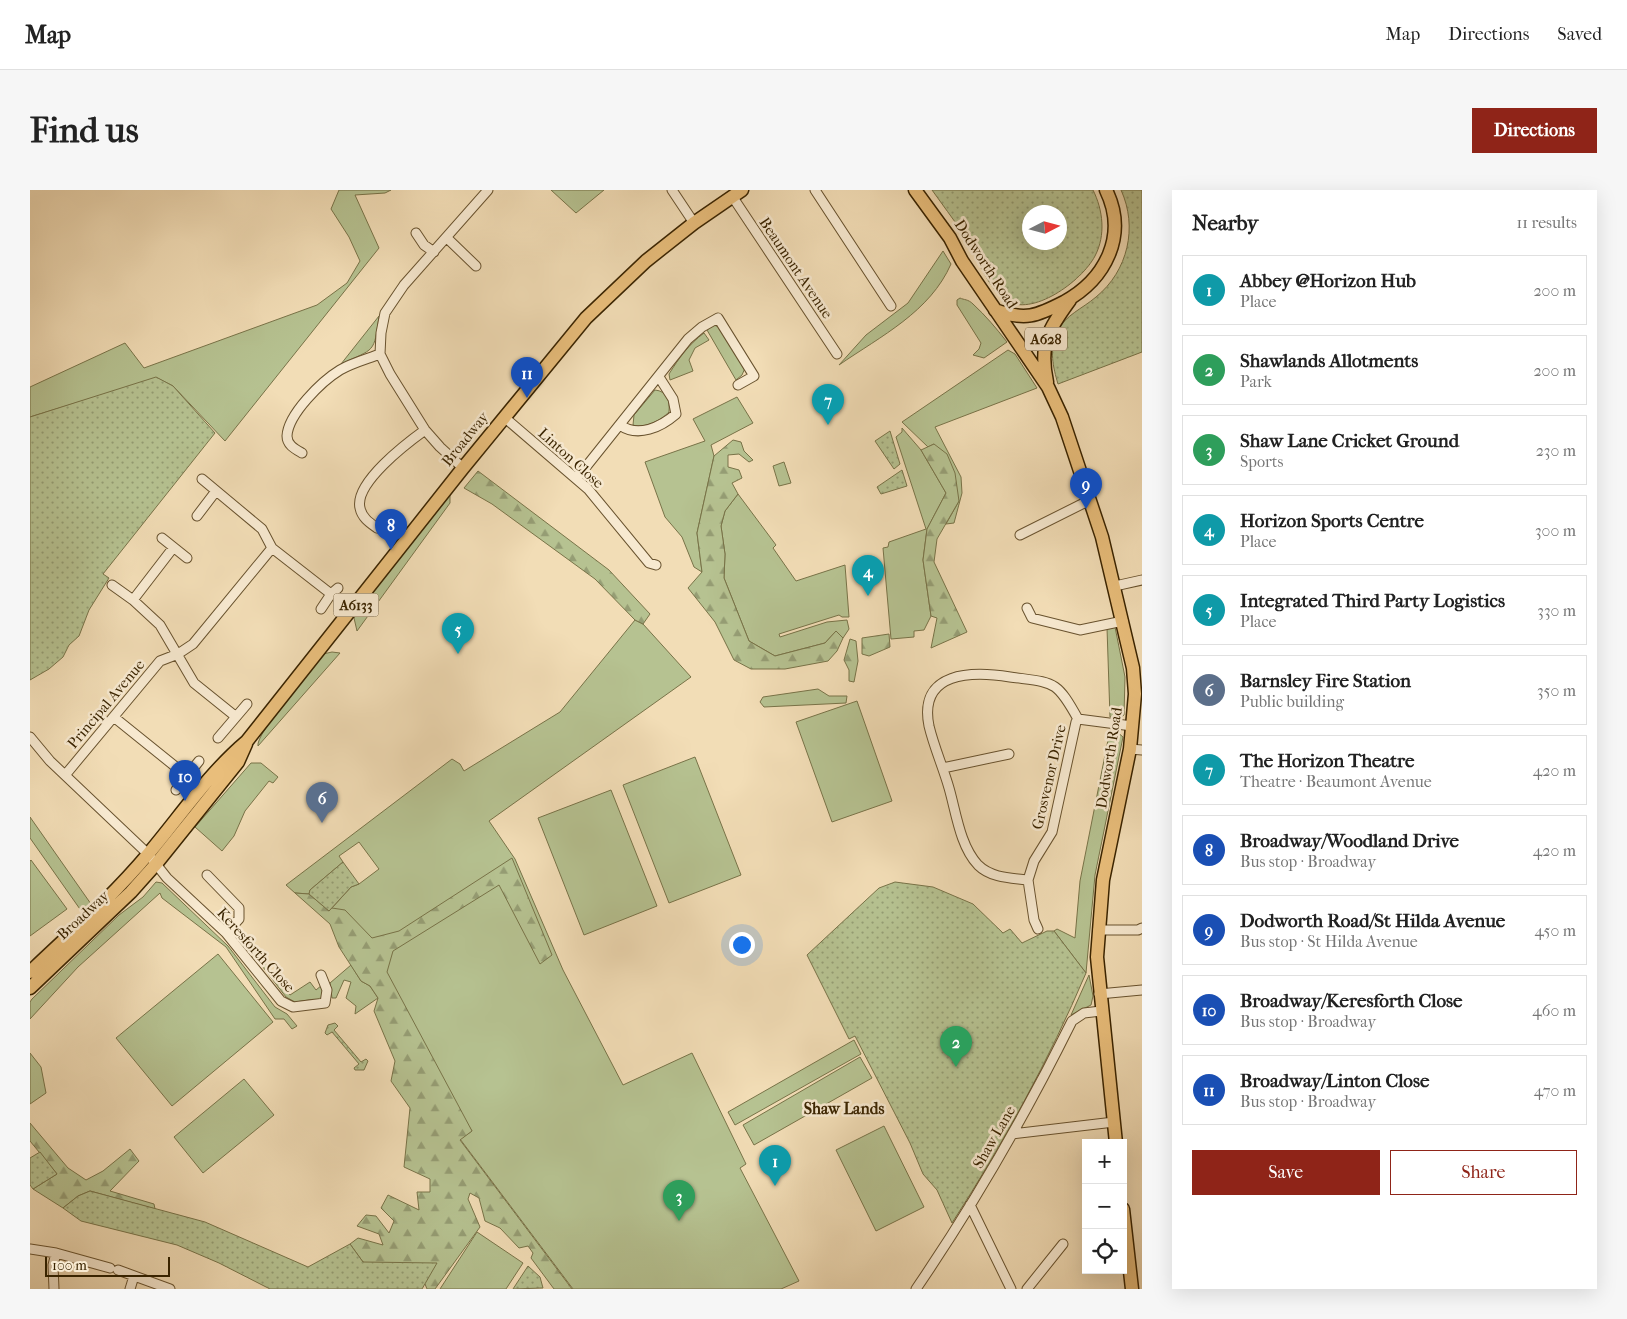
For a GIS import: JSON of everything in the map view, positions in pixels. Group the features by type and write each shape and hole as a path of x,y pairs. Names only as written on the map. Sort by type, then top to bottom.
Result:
{"highway":[{"name":"A628","path":"1048,387 1044,362 1046,340 1056,320 1072,297 1098,275 1108,261 1113,246 1116,222 1113,206 1106,190"},
{"name":"Broadway","path":"30,972 122,884 212,776 247,741 556,352 600,303 646,260 737,193"},
{"name":"Dodworth Road","path":"920,193 995,310 1048,387 1062,416 1090,500 1115,586 1133,668 1135,694 1132,726 1136,749 1103,880 1098,930 1099,994 1116,1139"},
{"name":"A628","path":"995,310 1017,317 1031,316 1072,297"},
{"name":"Broadway","path":"30,988 108,915 156,864 238,762 247,741"},
{"path":"1125,1229 1132,1289"}],"street":[{"path":"463,468 440,448 425,430 380,354 385,313 404,285 488,190"},
{"path":"672,190 694,223"},
{"path":"814,190 891,306"},
{"name":"Beaumont Avenue","path":"737,193 836,354"},
{"path":"416,233 424,245 434,252"},
{"path":"447,238 476,266"},
{"path":"577,478 688,339 718,318 754,376 738,386"},
{"path":"302,453 291,447 287,437 292,419 314,391 340,370 380,354"},
{"path":"620,425 626,430 651,430 667,422 676,414 673,399 659,377"},
{"name":"Linton Close","path":"504,417 577,478 649,563 656,565"},
{"path":"382,522 377,528 366,520 360,508 360,496 390,458 402,446 425,430"},
{"path":"202,479 262,529 272,548 331,594"},
{"path":"197,516 216,491"},
{"path":"1020,535 1090,500"},
{"path":"162,538 187,558"},
{"path":"133,600 173,548"},
{"name":"Principal Avenue","path":"66,774 160,661 178,654 193,644 272,548"},
{"path":"1115,586 1142,580"},
{"path":"112,585 133,600 160,626 194,683 235,716"},
{"path":"321,609 331,594 338,588"},
{"path":"1028,608 1032,618 1080,630 1123,621"},
{"path":"1028,880 993,875 984,871 972,858 929,726 928,712 934,692 951,678 981,674 1048,683 1066,696 1078,719"},
{"path":"218,738 247,704"},
{"path":"114,718 186,776"},
{"name":"Grosvenor Drive","path":"1038,929 1030,922 1028,880 1034,861 1052,832 1076,722 1078,719 1132,726"},
{"path":"30,737 37,748 66,774 156,864"},
{"path":"942,768 1004,758"},
{"path":"176,790 186,776 200,762"},
{"name":"Keresforth Close","path":"156,864 167,878 226,932 281,1001 293,1007 325,1003 327,990 321,975"},
{"path":"206,875 239,908 239,919 226,932"},
{"path":"1098,930 1138,930 1142,928"},
{"path":"1099,994 1142,990"},
{"name":"Shaw Lane","path":"916,1289 970,1205 1012,1134 1072,1021 1084,1013 1101,1011"},
{"path":"1012,1134 1114,1122"},
{"path":"970,1205 1010,1289"},
{"path":"1027,1289 1063,1244"},
{"path":"30,1249 56,1253 114,1269 170,1289"},
{"path":"54,1289 53,1265 56,1253"},
{"path":"130,1289 134,1276"}],"green space":[{"path":"339,190 391,190 385,193 355,195 379,248 225,441 173,386 157,378 30,417 30,387 125,343 144,368 317,305 347,283 360,261 349,237 331,209"},
{"path":"551,190 604,190 576,213"},
{"path":"932,190 1093,190 1099,206 1102,223 1101,240 1089,266 1068,286 1042,301 1029,304 1016,304 1005,300 999,295 993,288 963,233"},
{"path":"1121,190 1142,190 1142,352 1058,384 1052,352 1060,326 1107,286 1116,275 1127,248 1129,219"},
{"path":"943,251 951,264 931,296 903,322 839,365 866,335 908,303"},
{"path":"960,298 968,300 973,304 1007,342 984,358 973,355 979,349 981,343 957,305 957,300"},
{"path":"379,316 376,337 371,348 367,352 341,364"},
{"path":"714,325 721,328 745,368 742,375 736,380 707,330"},
{"path":"704,333 709,340 695,348 689,360 693,371 670,380 669,374 681,357"},
{"path":"1008,350 1015,354 1037,388 935,427 961,477 962,493 954,523 946,524 959,501 934,444 928,447 902,422"},
{"path":"156,377 173,386 215,433 103,574 109,578 89,610 79,636 69,645 63,657 49,669 30,680 30,417"},
{"path":"655,390 662,392 667,397 669,412 653,423 643,426 633,425 634,415"},
{"path":"737,397 753,423 711,445 714,456 697,533 702,572 694,567 682,537 665,517 645,462 705,441 693,419"},
{"path":"902,428 921,450 946,493 927,529 923,560 931,616 924,630 914,631 914,637 891,639 883,548 888,547 889,542 926,529 896,437 902,432"},
{"path":"890,431 900,464 894,469 875,441"},
{"path":"733,440 741,442 744,451 753,460 749,462 739,454 728,455 728,467 739,470 742,478 732,483 738,494 725,511 721,526 725,554 724,578 749,641 775,656 825,643 836,631 843,638 837,651 828,661 785,669 751,669 734,660 715,622 688,588 702,572 697,533 714,456"},
{"path":"934,444 947,454 955,473 959,501 937,539 934,562 967,632 931,648 937,618 931,616 923,560 927,529 946,493 921,450"},
{"path":"784,462 791,483 779,486 773,466"},
{"path":"902,470 907,486 881,494 877,487"},
{"path":"478,471 609,570 650,614 643,624 635,620 595,579 492,504 464,488"},
{"path":"450,493 450,503 357,631 354,618 357,612"},
{"path":"738,494 776,545 773,548 796,581 845,565 849,617 839,615 779,634 780,637 827,622 847,620 849,629 843,638 836,631 825,643 775,656 749,641 724,578 725,554 721,526 725,511"},
{"path":"635,620 643,624 691,677 489,821 515,859 563,970 623,1085 692,1053 746,1164 740,1168 799,1281 781,1289 573,1289 460,1139 472,1131 333,915 332,908 351,887 359,884 379,869 359,842 339,856 343,862 310,890 309,894 295,893 286,885 452,759 460,764 464,771 560,712"},
{"path":"1115,627 1125,677 1124,715 1120,718 1110,717 1107,628"},
{"path":"889,634 890,647 869,656 862,654 862,638"},
{"path":"850,639 856,641 858,661 854,682 849,681 849,670 844,660"},
{"path":"340,653 258,746 265,728 286,700 323,654"},
{"path":"818,689 829,696 847,696 846,703 764,707 760,702 763,697"},
{"path":"857,701 892,801 832,822 796,722"},
{"path":"1110,730 1116,731 1123,737 1095,875 1086,973 1054,931 1057,929 1075,938 1080,881"},
{"path":"695,757 741,875 669,903 623,785"},
{"path":"251,763 261,763 278,777 273,783 269,781 245,811 234,836 222,851 195,827"},
{"path":"611,790 657,906 584,935 538,818"},
{"path":"30,817 91,904 82,912 30,838"},
{"path":"512,858 552,955 540,964 499,885 393,951 387,972 472,1131 460,1140 572,1289 554,1289 531,1258 533,1253 528,1246 519,1248 500,1228 485,1221 479,1198 470,1193 468,1199 480,1227 435,1289 427,1289 425,1284 363,1262 350,1244 358,1238 383,1245 379,1234 357,1226 366,1215 376,1216 389,1233 394,1221 381,1208 388,1195 419,1210 417,1192 430,1192 430,1179 404,1167 410,1108 391,1081 395,1061 374,1011 378,998 370,986 361,981 339,947 330,924 295,893 309,894 329,911 332,908 345,910 372,938 399,931"},
{"path":"30,861 67,909 30,936"},
{"path":"343,862 359,884 351,887 329,911 309,894 310,890"},
{"path":"156,882 162,883 228,946 275,1007 287,1014 297,1026 292,1029 284,1019 275,1019 226,947 162,898 160,893 78,967 30,1019 30,1002 32,999 119,915 143,897"},
{"path":"895,882 933,887 973,904 1003,933 1010,929 1022,943 1047,931 1054,931 1086,973 1041,1070 989,1163 952,1223 937,1190 923,1174 910,1143 855,1036 849,1039 807,955 879,888"},
{"path":"242,933 290,995 310,982 316,990 322,985 324,989 322,998 295,1002 286,997 239,936"},
{"path":"218,954 273,1022 172,1106 116,1038"},
{"path":"351,965 361,981 370,986 378,998 355,1014 356,1006 346,998 351,982 344,980 336,998 332,998 330,983"},
{"path":"1089,975 1093,996 1091,1005 1071,1015"},
{"path":"335,1023 338,1026 334,1030 361,1062 366,1059 368,1061 364,1070 355,1070 354,1068 359,1064 332,1032 327,1035 325,1033 328,1025"},
{"path":"854,1040 861,1054 735,1125 728,1112"},
{"path":"30,1053 41,1067 46,1093 30,1104"},
{"path":"860,1057 872,1078 754,1145 743,1125"},
{"path":"244,1079 274,1115 203,1173 174,1137"},
{"path":"30,1123 68,1168 86,1180 103,1171 130,1149 139,1161 110,1191 154,1204 155,1209 90,1191 78,1196 63,1208 33,1189 57,1174 30,1141"},
{"path":"884,1126 924,1207 876,1231 836,1150"},
{"path":"40,1152 57,1174 33,1189 30,1185 30,1158"},
{"path":"90,1191 205,1222 308,1267 350,1244 363,1262 437,1263 422,1289 270,1289 219,1263 177,1245 81,1221 63,1208 78,1196"},
{"path":"477,1232 523,1263 506,1289 440,1289"},
{"path":"528,1266 540,1277 543,1288 513,1289"}],"place":[{"name":"Broadway/Linton Close","path":"527,398"},
{"name":"The Horizon Theatre","path":"828,425"},
{"name":"Dodworth Road/St Hilda Avenue","path":"1086,509"},
{"name":"Broadway/Woodland Drive","path":"391,550"},
{"name":"Horizon Sports Centre","path":"868,596"},
{"name":"Integrated Third Party Logistics","path":"458,654"},
{"name":"Broadway/Keresforth Close","path":"185,801"},
{"name":"Barnsley Fire Station","path":"322,823"},
{"name":"Shawlands Allotments","path":"956,1067"},
{"name":"Abbey @Horizon Hub","path":"775,1186"},
{"name":"Shaw Lane Cricket Ground","path":"679,1221"}],"district":[{"name":"Shaw Lands","path":"844,1108"}]}
